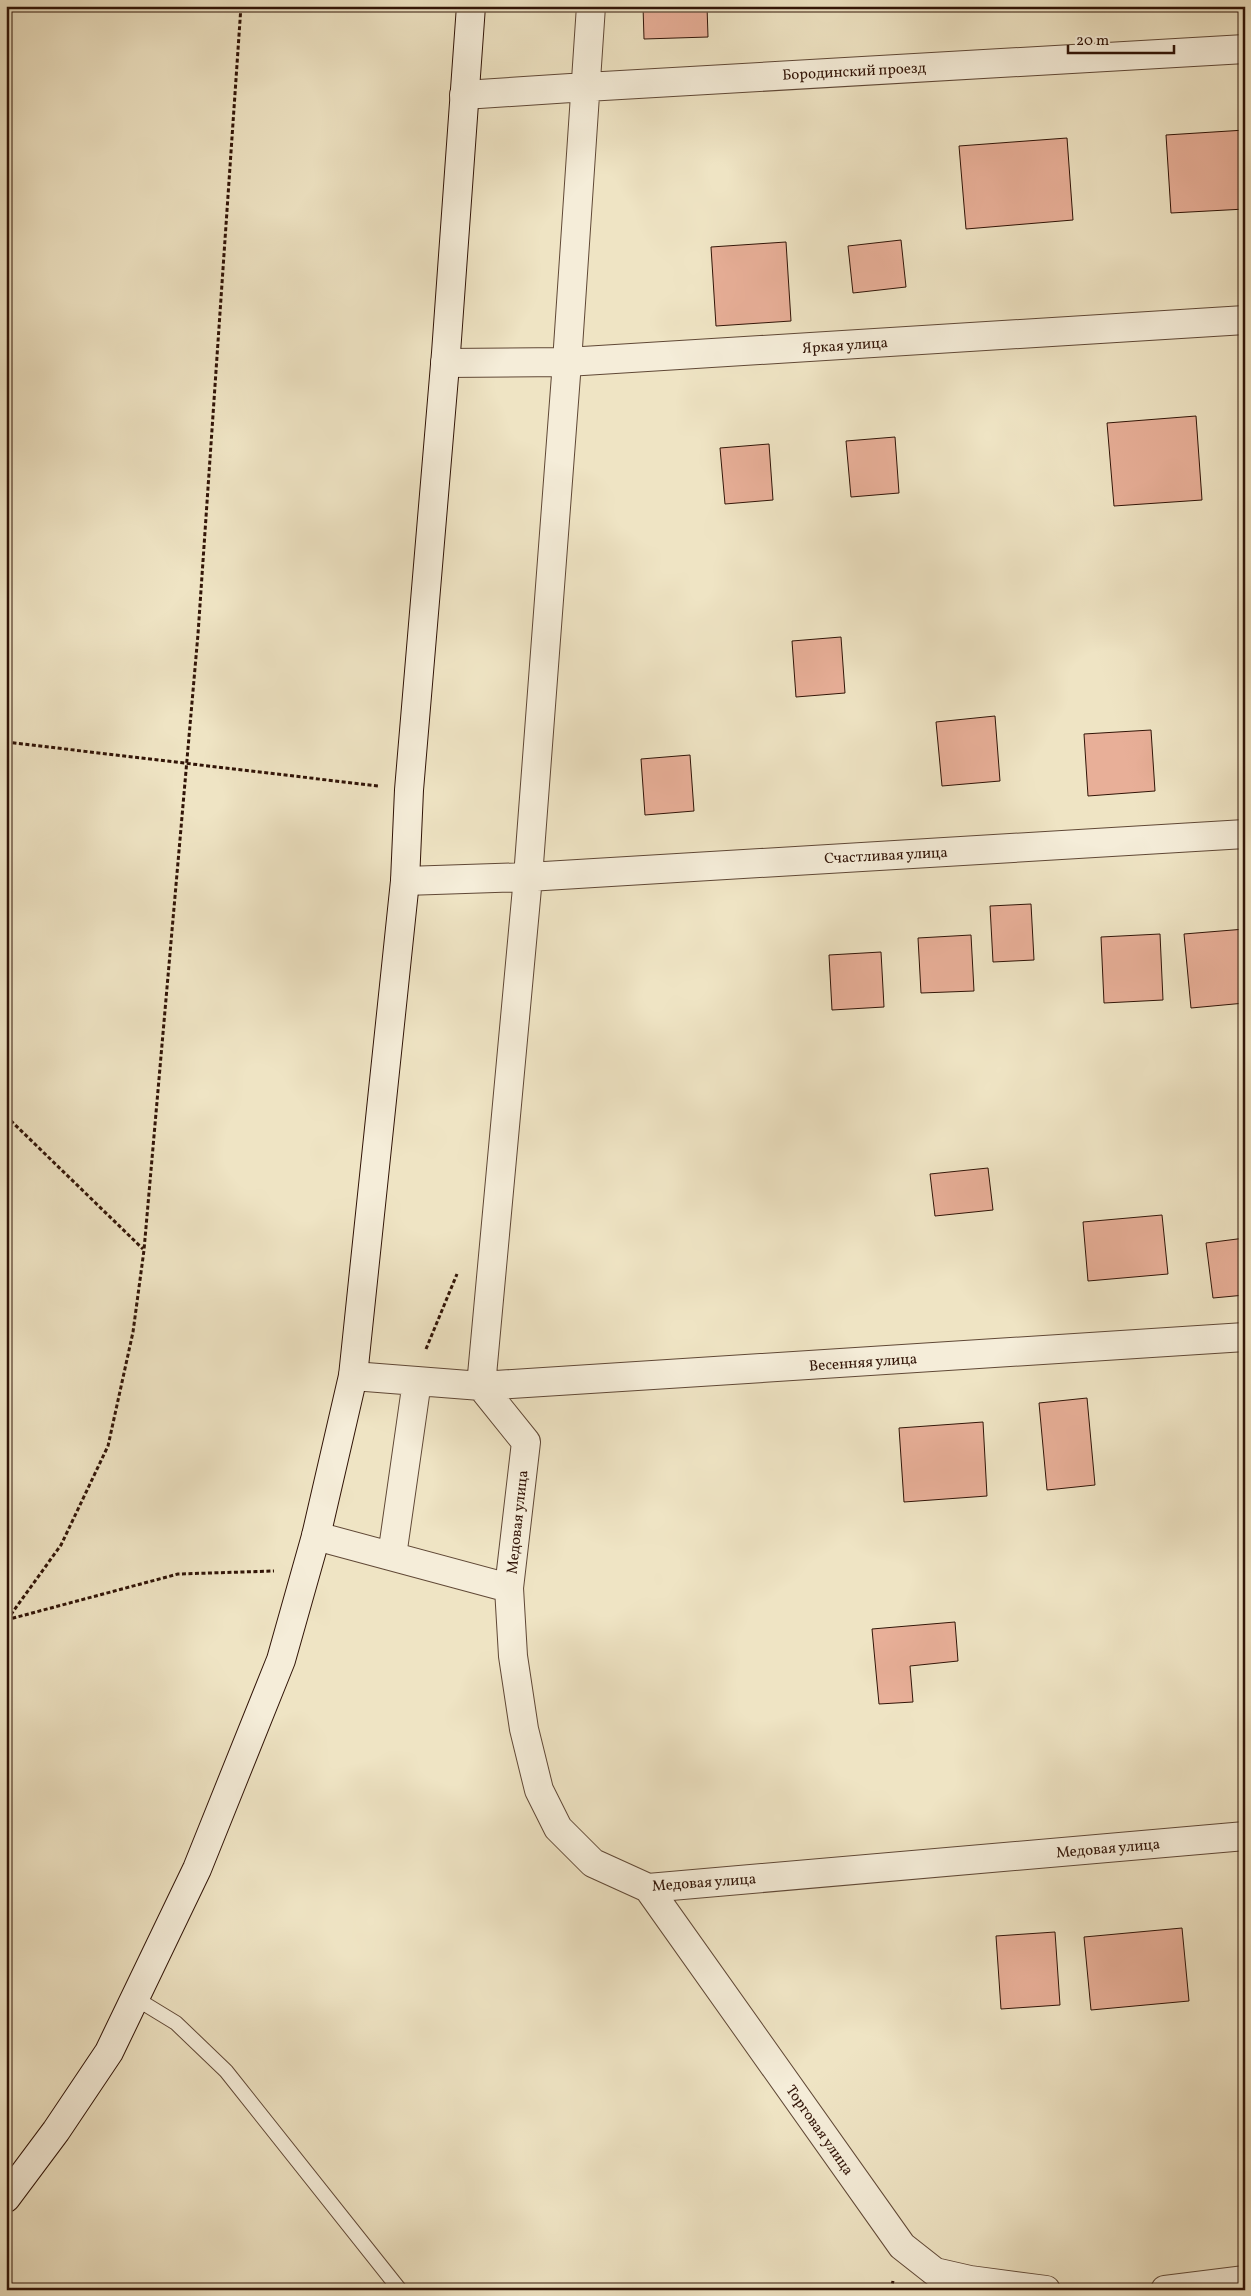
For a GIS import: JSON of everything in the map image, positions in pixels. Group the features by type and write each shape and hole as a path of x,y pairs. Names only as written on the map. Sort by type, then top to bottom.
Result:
{"street":[{"path":"6,2198 56,2131 109,2052 197,1869 281,1660 316,1536 353,1376 405,881 408,790 445,363 471,6"},
{"path":"481,1386 528,877 567,362 591,6"},
{"name":"Бородинский проезд","path":"464,96 586,86 1245,49"},
{"name":"Яркая улица","path":"445,363 567,362 1245,320"},
{"name":"Счастливая улица","path":"405,881 528,877 1245,834"},
{"name":"Весенняя улица","path":"353,1376 481,1386 1245,1337"},
{"path":"392,1556 417,1381"},
{"name":"Медовая улица","path":"481,1386 526,1442 509,1588 513,1656 522,1720 539,1790 558,1828 593,1863 648,1888 1245,1836"},
{"path":"316,1536 509,1588"},
{"name":"Торговая улица","path":"648,1888 902,2246 935,2272 970,2280 1046,2290"},
{"path":"1165,2290 1245,2280"}],"lane":[{"path":"135,1998 176,2024 226,2071 400,2290"}],"path":[{"path":"6,1620 61,1545 108,1446 133,1332 144,1250 199,624 241,6"},
{"path":"6,742 408,790"},
{"path":"6,1116 144,1250"},
{"path":"417,1381 428,1341 458,1272"},
{"path":"6,1620 178,1574 307,1570"}],"building":[{"path":"643,6 707,6 708,37 644,39"},
{"path":"1245,130 1245,209 1171,213 1166,135"},
{"path":"1067,138 1073,220 966,229 959,146"},
{"path":"901,240 906,287 853,293 848,246"},
{"path":"786,242 791,321 716,326 711,247"},
{"path":"1196,416 1202,500 1114,506 1107,423"},
{"path":"895,437 899,493 851,497 846,441"},
{"path":"769,444 773,500 725,504 720,448"},
{"path":"841,637 845,693 796,697 792,641"},
{"path":"995,716 1000,781 942,786 936,722"},
{"path":"1151,730 1155,791 1088,796 1084,734"},
{"path":"690,755 694,811 645,815 641,759"},
{"path":"1031,904 1034,960 993,962 990,906"},
{"path":"1245,929 1245,1003 1191,1008 1184,934"},
{"path":"1160,934 1163,1000 1104,1003 1101,937"},
{"path":"971,935 974,991 921,993 918,938"},
{"path":"881,952 884,1007 832,1010 829,955"},
{"path":"988,1168 993,1210 935,1216 930,1174"},
{"path":"1162,1215 1168,1274 1088,1281 1083,1222"},
{"path":"1245,1238 1245,1295 1213,1298 1206,1243"},
{"path":"1087,1398 1095,1485 1047,1490 1039,1403"},
{"path":"983,1422 987,1496 904,1502 899,1428"},
{"path":"955,1622 958,1661 910,1666 913,1702 879,1704 872,1629"},
{"path":"1182,1928 1189,2001 1091,2010 1084,1937"},
{"path":"1055,1932 1060,2005 1001,2009 996,1936"}]}
